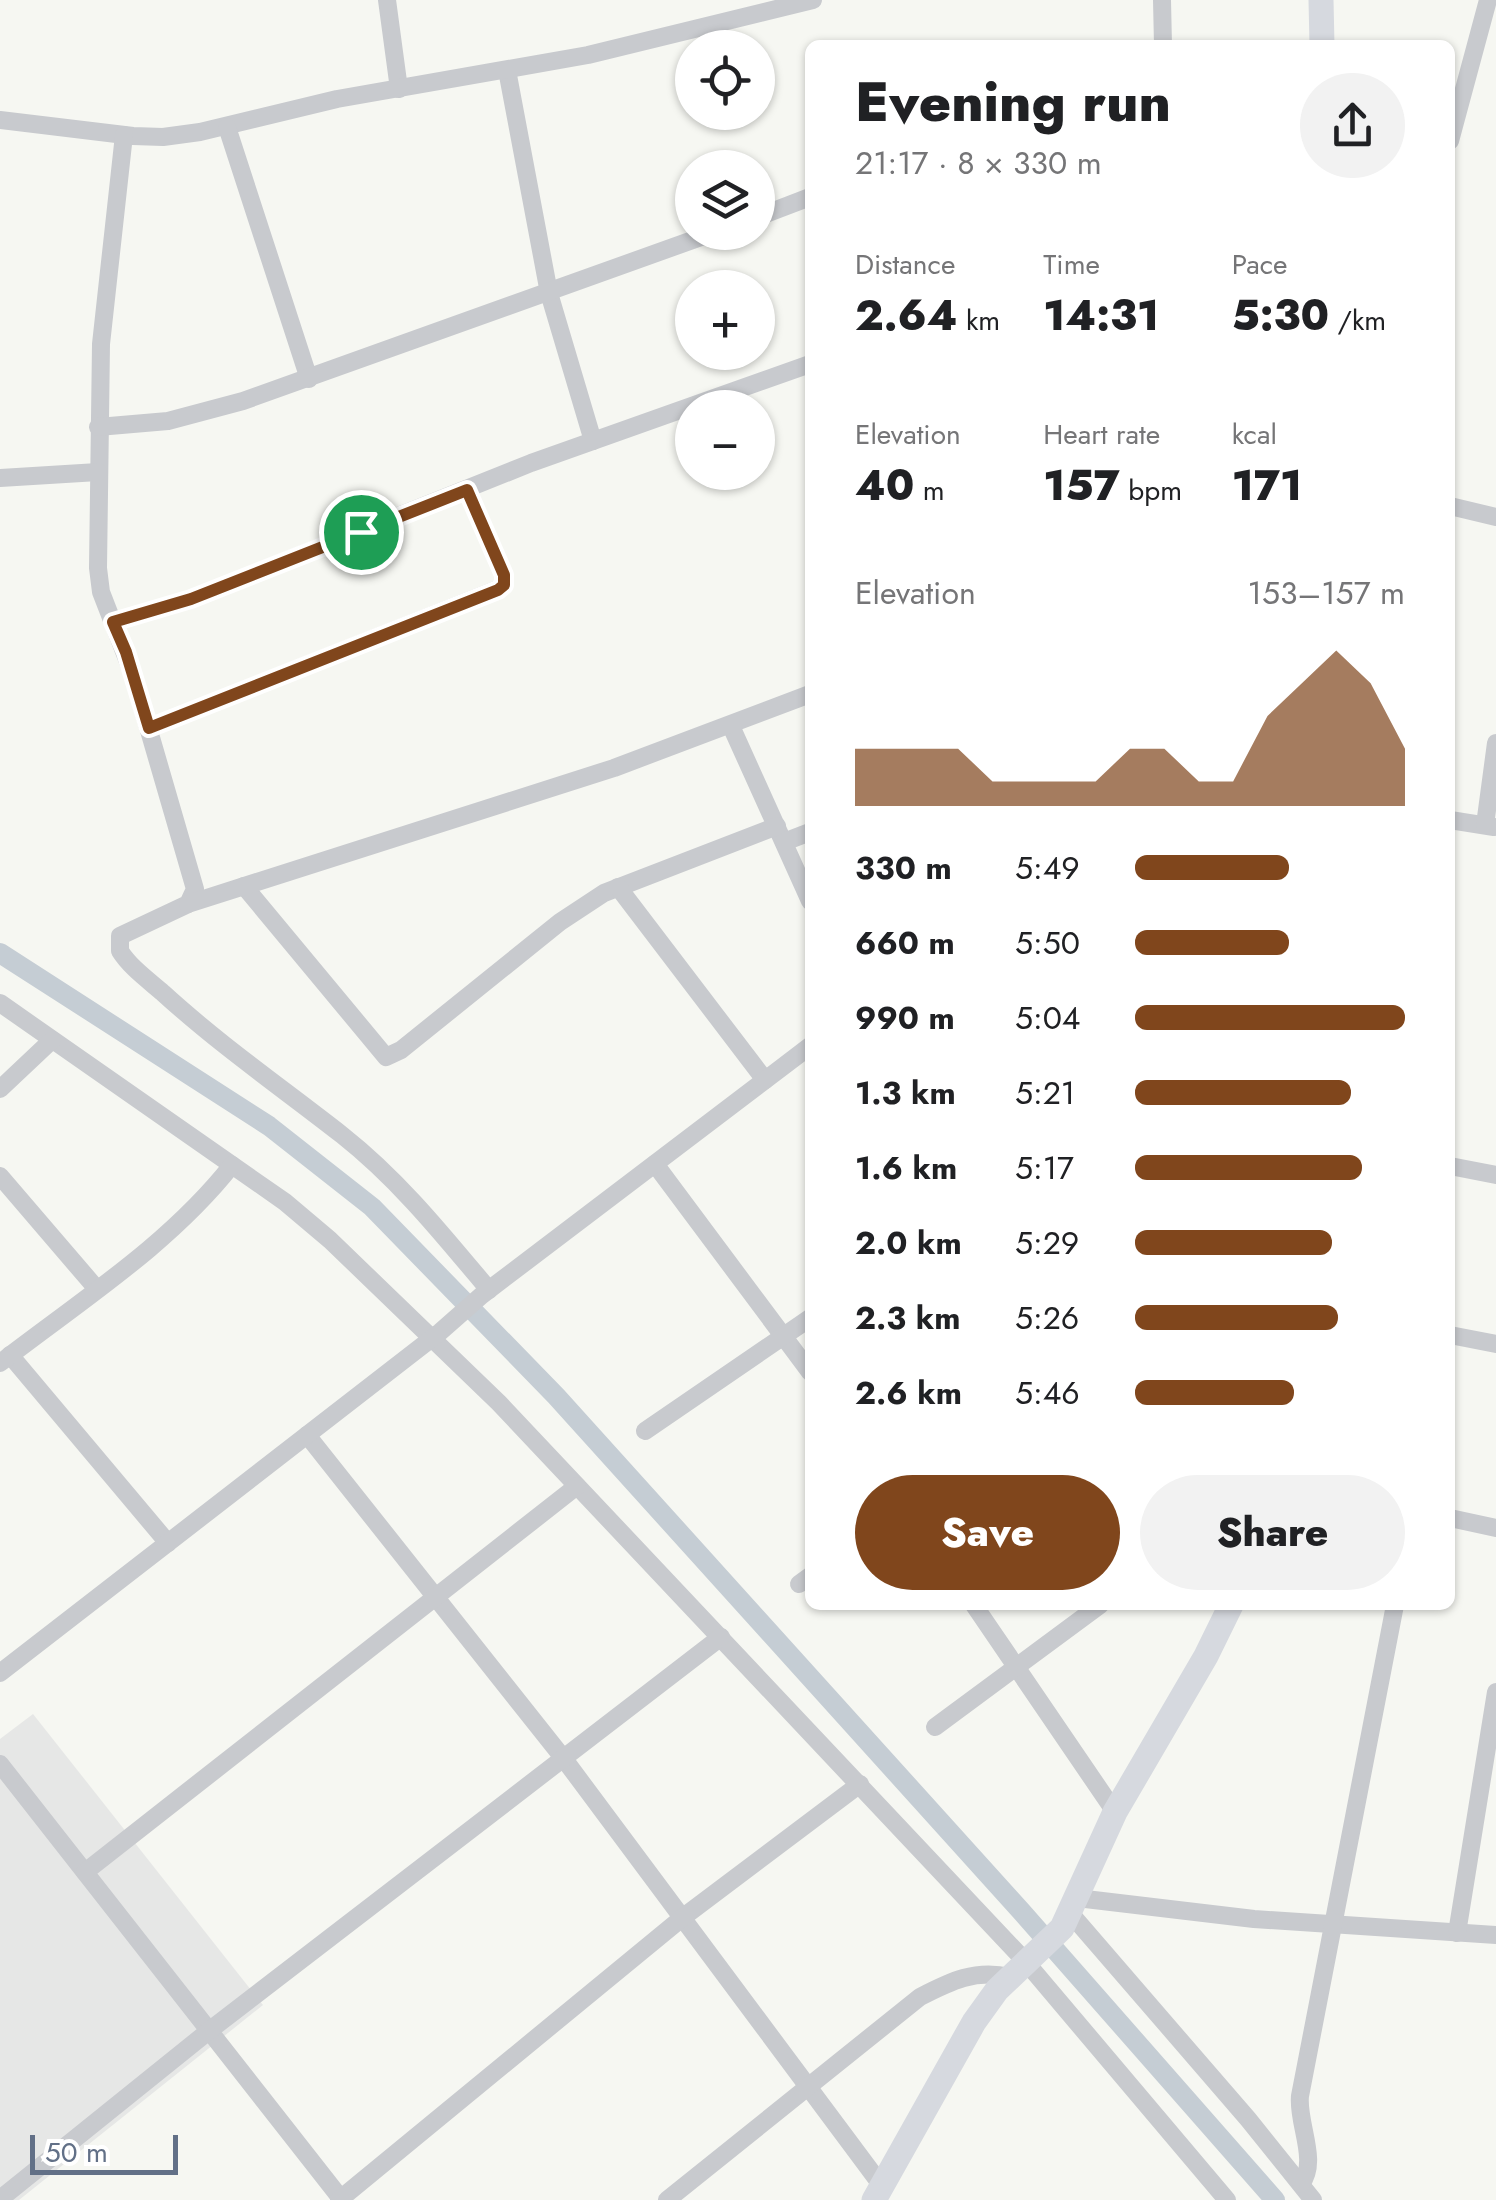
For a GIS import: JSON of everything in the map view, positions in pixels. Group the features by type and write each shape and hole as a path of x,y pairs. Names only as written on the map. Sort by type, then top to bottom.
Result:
{"street":[{"path":"388,0 399,89"},
{"path":"0,120 163,137 588,54 814,0"},
{"path":"1162,0 1163,40"},
{"path":"1321,0 1322,40"},
{"path":"1455,122 1488,0"},
{"path":"507,70 549,293 593,441"},
{"path":"227,126 309,379"},
{"path":"124,135 105,305 98,427 98,568 101,592 129,662 194,882 195,894 188,904"},
{"path":"775,210 805,199"},
{"path":"98,427 168,421 243,401 675,247"},
{"path":"113,622 191,599 593,441 805,366"},
{"path":"0,478 98,472"},
{"path":"149,728 498,590 504,585 504,575 467,490"},
{"path":"1455,507 1496,517"},
{"path":"485,1292 419,1206 343,1135 242,1060 124,958 120,936 188,904 614,768 805,696"},
{"path":"731,726 805,890"},
{"path":"1455,821 1490,826 1496,743"},
{"path":"244,886 386,1056 401,1050 580,908 618,886 780,834 805,832"},
{"path":"618,886 766,1080"},
{"path":"0,1003 285,1202 435,1335 1024,1963 1226,2200"},
{"path":"0,1089 52,1040"},
{"path":"0,1672 435,1335 485,1292 805,1050"},
{"path":"655,1164 805,1365"},
{"path":"168,1542 5,1359 165,1237 208,1196 232,1165"},
{"path":"1455,1167 1496,1175"},
{"path":"0,1176 96,1288"},
{"path":"645,1431 805,1322"},
{"path":"1455,1336 1496,1344"},
{"path":"306,1435 564,1759 808,2086 878,2193 974,2022 1070,1913 1115,1812 1229,1610"},
{"path":"85,1872 577,1486"},
{"path":"1455,1519 1496,1528"},
{"path":"977,1610 1115,1812"},
{"path":"935,1727 1093,1610"},
{"path":"1301,2184 1308,2163 1300,2096 1394,1610"},
{"path":"0,2198 210,2030 721,1637"},
{"path":"1458,1932 1496,1692"},
{"path":"0,1764 340,2200 682,1918 860,1784"},
{"path":"1070,1913 1496,1935"},
{"path":"1070,1913 1314,2200"},
{"path":"667,2200 920,1997 966,1975 1024,1963"}],"shaded area":[{"path":"33,1714 263,2005 19,2200 0,2200 0,1739"}],"waterway":[{"path":"0,953 269,1126 372,1207 556,1396 1021,1911 1275,2200"}],"route":[{"path":"467,490 504,575 504,585 149,728 113,622 191,599 361,532 467,490"}]}
